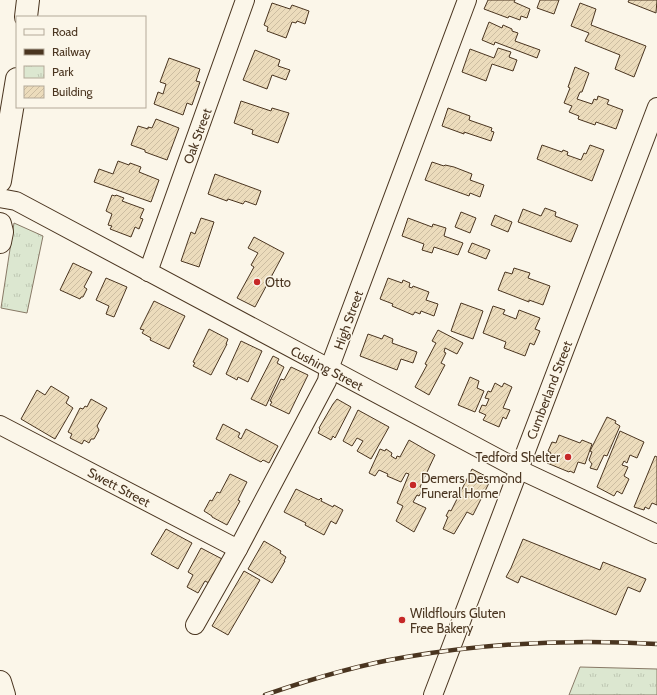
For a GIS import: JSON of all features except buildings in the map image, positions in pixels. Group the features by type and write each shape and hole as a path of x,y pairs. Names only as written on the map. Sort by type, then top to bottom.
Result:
{"highway":[{"path":"26,16 28,0"},
{"path":"0,181 16,85"},
{"path":"0,224 2,232 0,242"},
{"path":"0,682 4,695"}],"street":[{"name":"Oak Street","path":"148,272 245,0"},
{"name":"High Street","path":"196,625 328,380 329,369 467,0"},
{"name":"Cumberland Street","path":"432,695 657,107"},
{"name":"Cushing Street","path":"0,198 16,201 518,469 657,534"},
{"name":"Swett Street","path":"0,425 238,549"}],"green space":[{"path":"14,223 43,236 27,313 1,308"},
{"path":"580,667 657,669 657,695 569,695"}],"railway":[{"path":"265,695 352,668 388,660 437,652 531,643 594,642 657,644"}],"place":[{"name":"Otto","path":"257,282"},
{"name":"Tedford Shelter","path":"568,457"},
{"name":"Demers Desmond Funeral Home","path":"413,485"},
{"name":"Wildflours Gluten Free Bakery","path":"402,620"}]}
